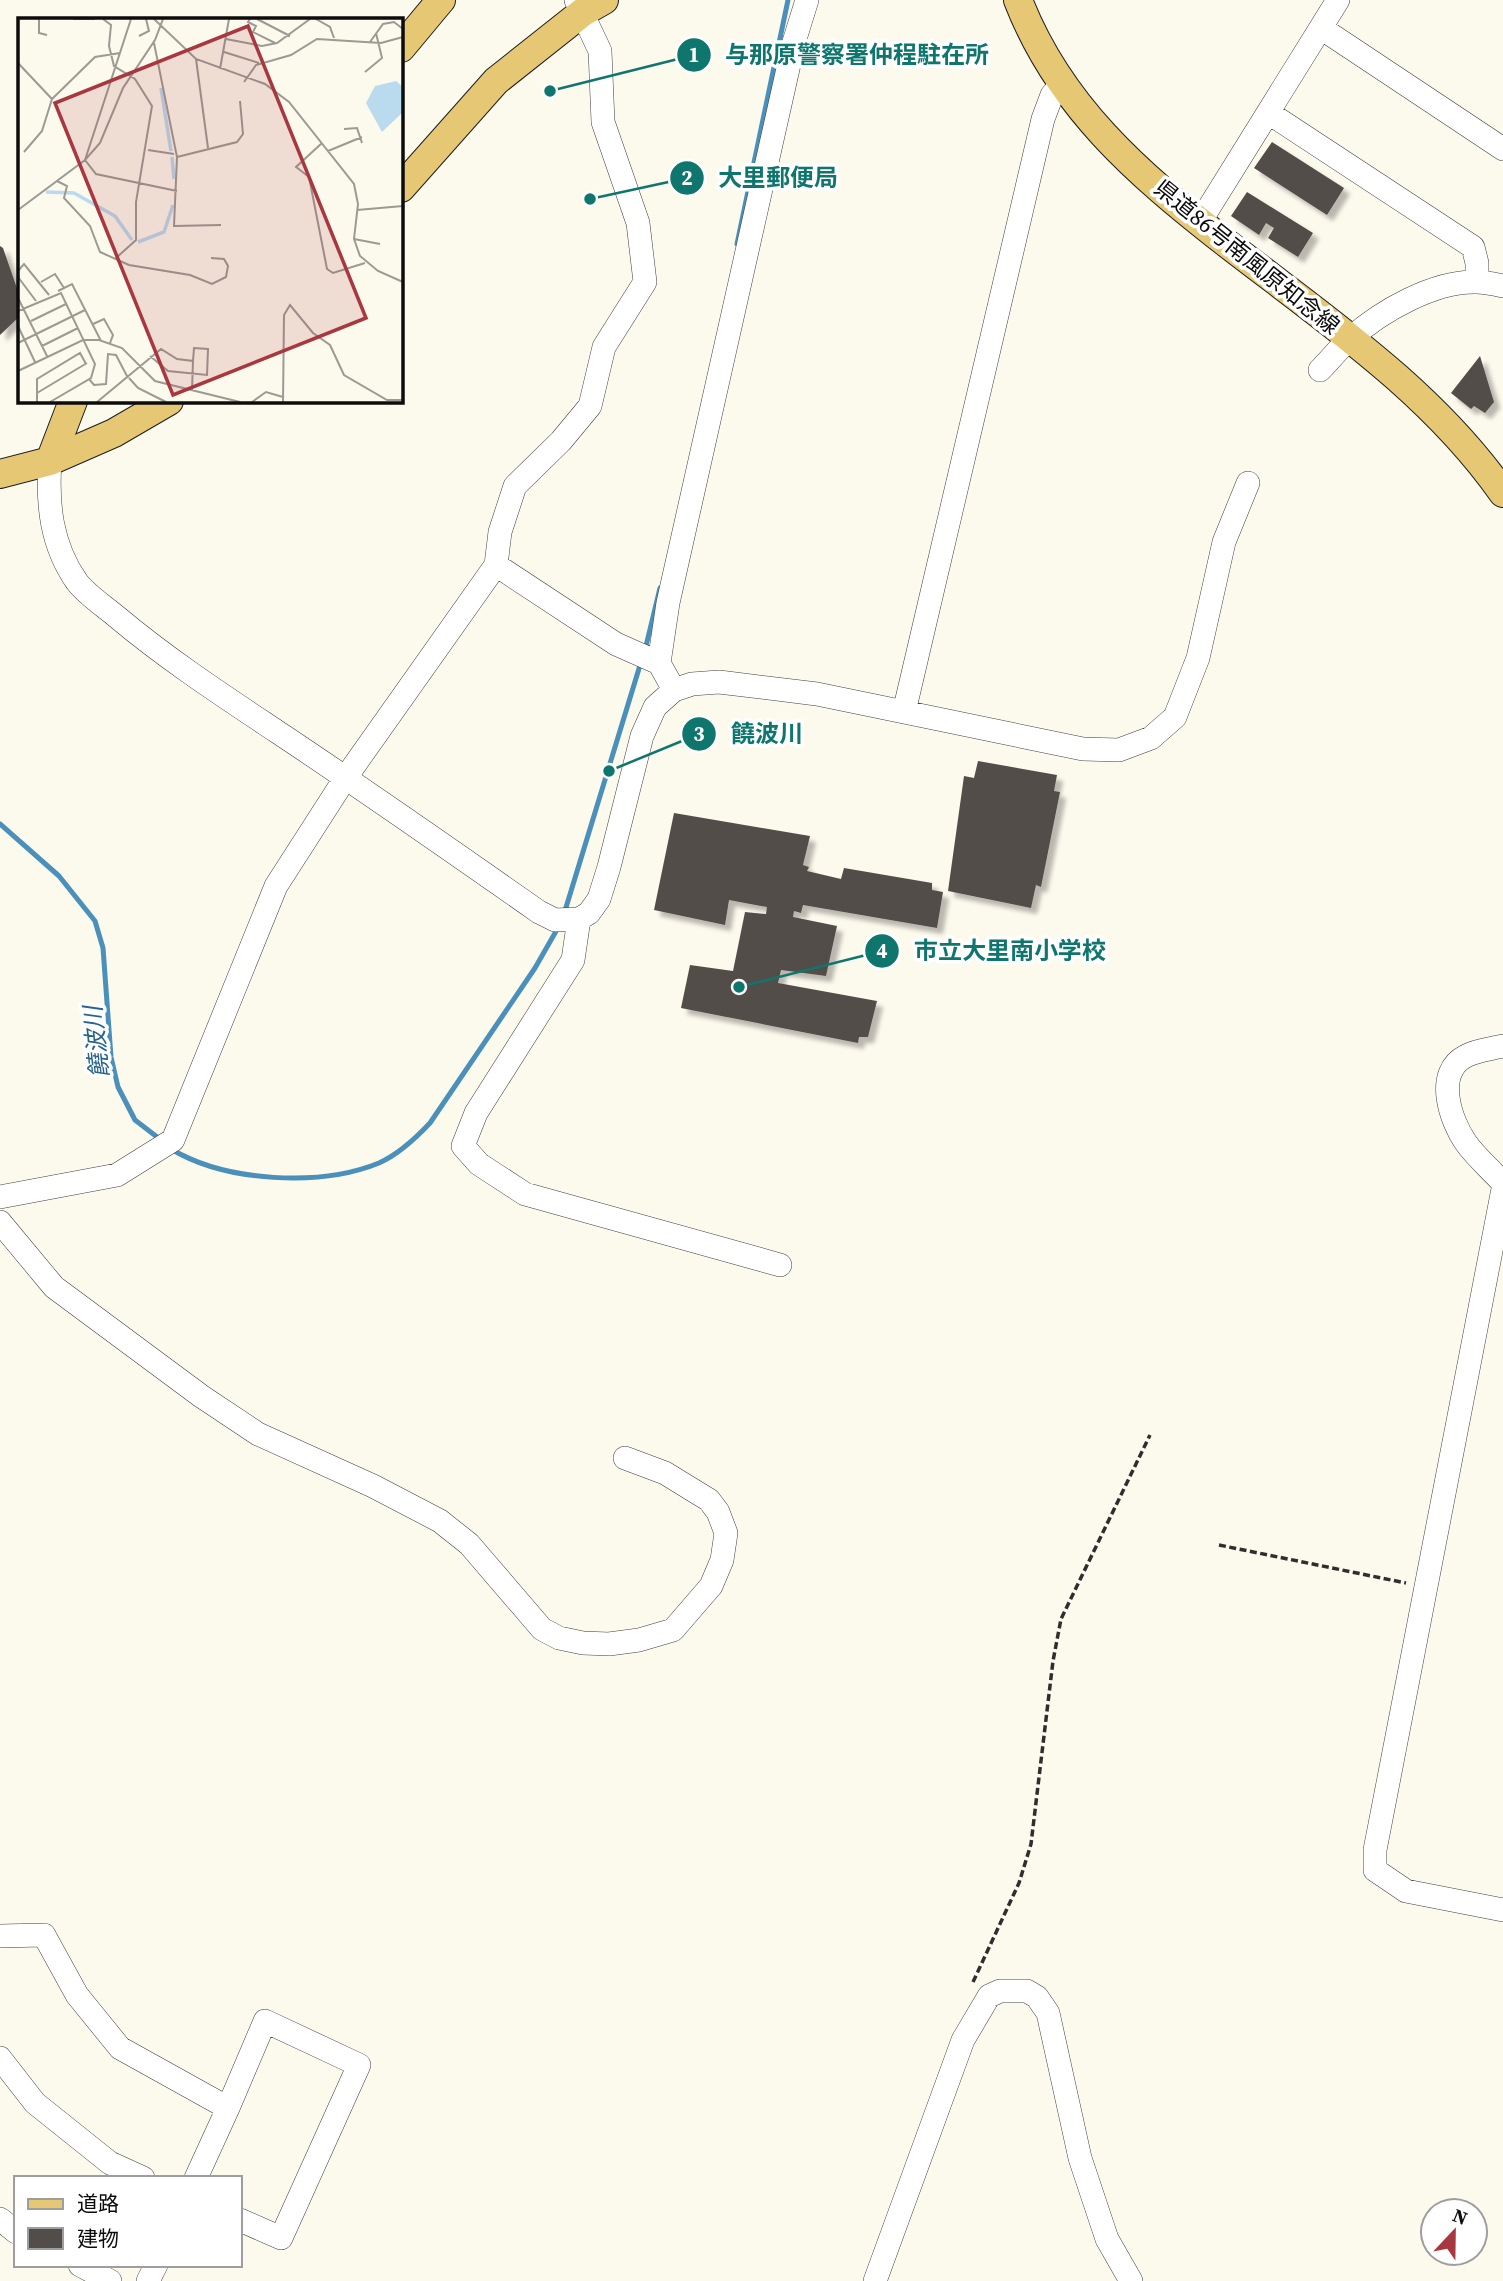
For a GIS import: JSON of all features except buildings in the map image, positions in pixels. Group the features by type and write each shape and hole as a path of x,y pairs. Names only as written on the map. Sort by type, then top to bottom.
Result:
{"main road":[{"path":"402,47 441,0"},
{"name":"県道86号南風原知念線","path":"1018,0 1024,18 1061,85 1124,156 1161,191 1349,339 1428,406 1462,439 1503,493"},
{"path":"402,187 495,81 587,4"},
{"path":"50,461 72,402"},
{"path":"0,474 50,461 114,433 167,402"}],"street":[{"path":"653,659 668,603 794,42 807,0"},
{"path":"1200,222 1338,0"},
{"path":"0,1197 117,1175 173,1140 276,886 346,777 496,565 500,532 515,486 561,441 590,406 604,347 645,282 638,223 603,122 600,51 587,4"},
{"path":"1321,28 1503,149"},
{"path":"904,712 1043,119 1052,95 1061,85"},
{"path":"1269,113 1473,247 1477,263 1477,282"},
{"path":"1320,370 1349,339 1394,307 1419,295 1453,284 1477,282 1503,286"},
{"path":"50,461 48,495 53,530 61,557 79,584 140,636 208,686 346,777 539,912 555,920 579,919 589,912 599,899 642,736 655,707 674,690 692,684 719,682 817,694 1083,749 1119,750 1151,738 1175,717 1198,658 1224,542 1248,483"},
{"path":"496,565 616,644 653,659 674,690"},
{"path":"579,919 573,960 476,1114 463,1146 479,1164 525,1194 780,1265"},
{"path":"1503,1046 1467,1055 1453,1065 1447,1080 1454,1119 1466,1143 1503,1183"},
{"path":"1503,1189 1375,1850 1375,1870 1406,1891 1503,1910"},
{"path":"0,1222 54,1287 201,1396 258,1434 373,1486 440,1521 469,1544 542,1629 559,1638 583,1643 609,1644 639,1640 673,1630 711,1586 722,1560 726,1534 718,1512 709,1500 665,1473 625,1458"},
{"path":"0,1936 44,1935 77,1995 120,2048 228,2108"},
{"path":"874,2281 963,2040 989,1996 1013,1989 1027,1991 1037,1997 1048,2013 1080,2158 1107,2239 1131,2281"},
{"path":"197,2176 265,2021 359,2065 281,2238 242,2221"},
{"path":"0,2058 34,2103 110,2163 139,2176"},
{"path":"84,2267 110,2281"}],"path":[{"path":"974,2019 973,1981 1019,1883 1031,1844 1053,1661 1061,1619 1150,1435"},
{"path":"1219,1545 1425,1586"}],"waterway":[{"name":"饒波川","path":"737,244 788,0"},
{"name":"饒波川","path":"645,650 660,588"},
{"name":"饒波川","path":"564,914 641,662"},
{"name":"饒波川","path":"0,824 59,876 95,921 103,948 111,1057 118,1087 135,1120 161,1140"},
{"name":"饒波川","path":"171,1149 218,1168 274,1177 329,1176 355,1171 386,1159 406,1146 430,1123 535,968 559,926"}],"place":[{"name":"与那原警察署仲程駐在所","path":"550,91"},
{"name":"大里郵便局","path":"590,199"},
{"name":"饒波川","path":"609,771"},
{"name":"市立大里南小学校","path":"739,987"}]}
